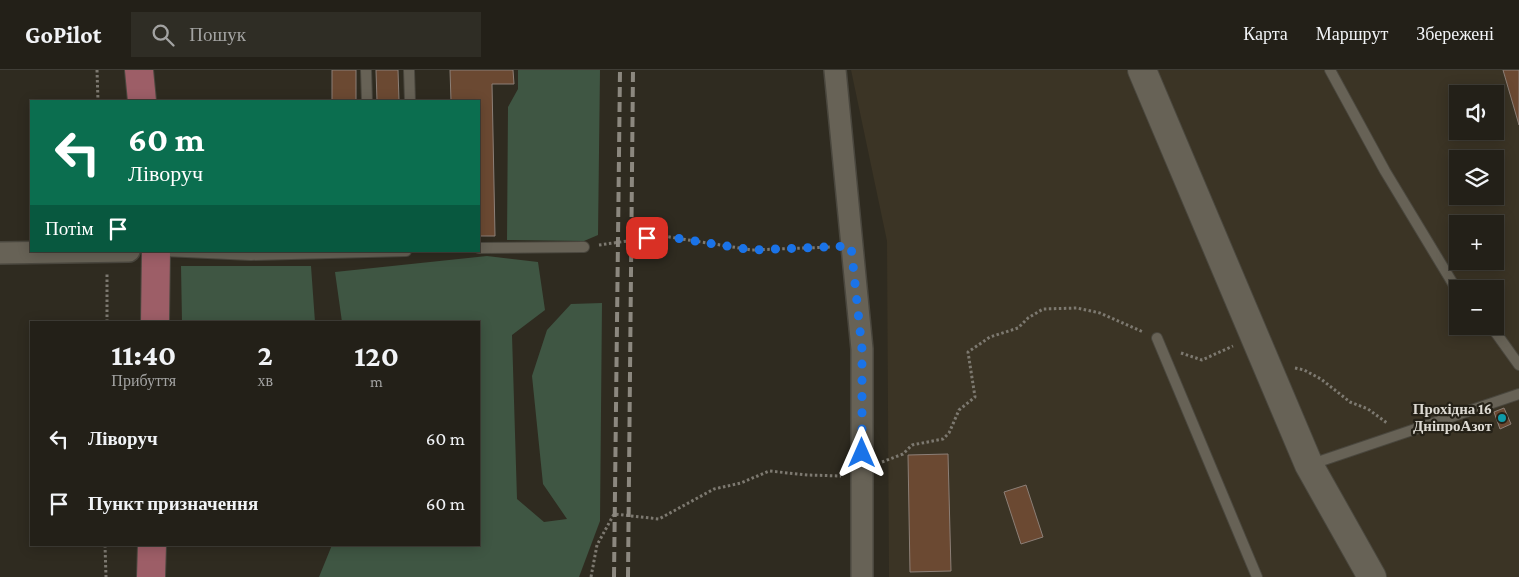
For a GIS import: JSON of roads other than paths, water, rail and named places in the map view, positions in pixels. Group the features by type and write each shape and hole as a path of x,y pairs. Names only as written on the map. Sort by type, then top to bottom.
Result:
{"main road":[{"path":"139,70 142,100"},
{"path":"155,321 156,252"},
{"path":"151,577 152,546"}],"street":[{"path":"835,70 862,349 862,577"},
{"path":"1142,70 1309,465 1372,577"},
{"path":"0,253 54,252"}],"lane":[{"path":"366,70 367,100"},
{"path":"409,70 410,100"},
{"path":"1330,70 1394,187 1451,280"},
{"path":"480,248 584,247"},
{"path":"186,252 251,255 367,252"},
{"path":"1497,335 1519,365"},
{"path":"1157,338 1257,577"},
{"path":"1309,465 1519,394"}],"railway":[{"path":"614,577 620,70"},
{"path":"628,577 633,70"}],"place":[{"name":"Прохідна 16 ДніпроАзот","path":"1502,418"}]}
